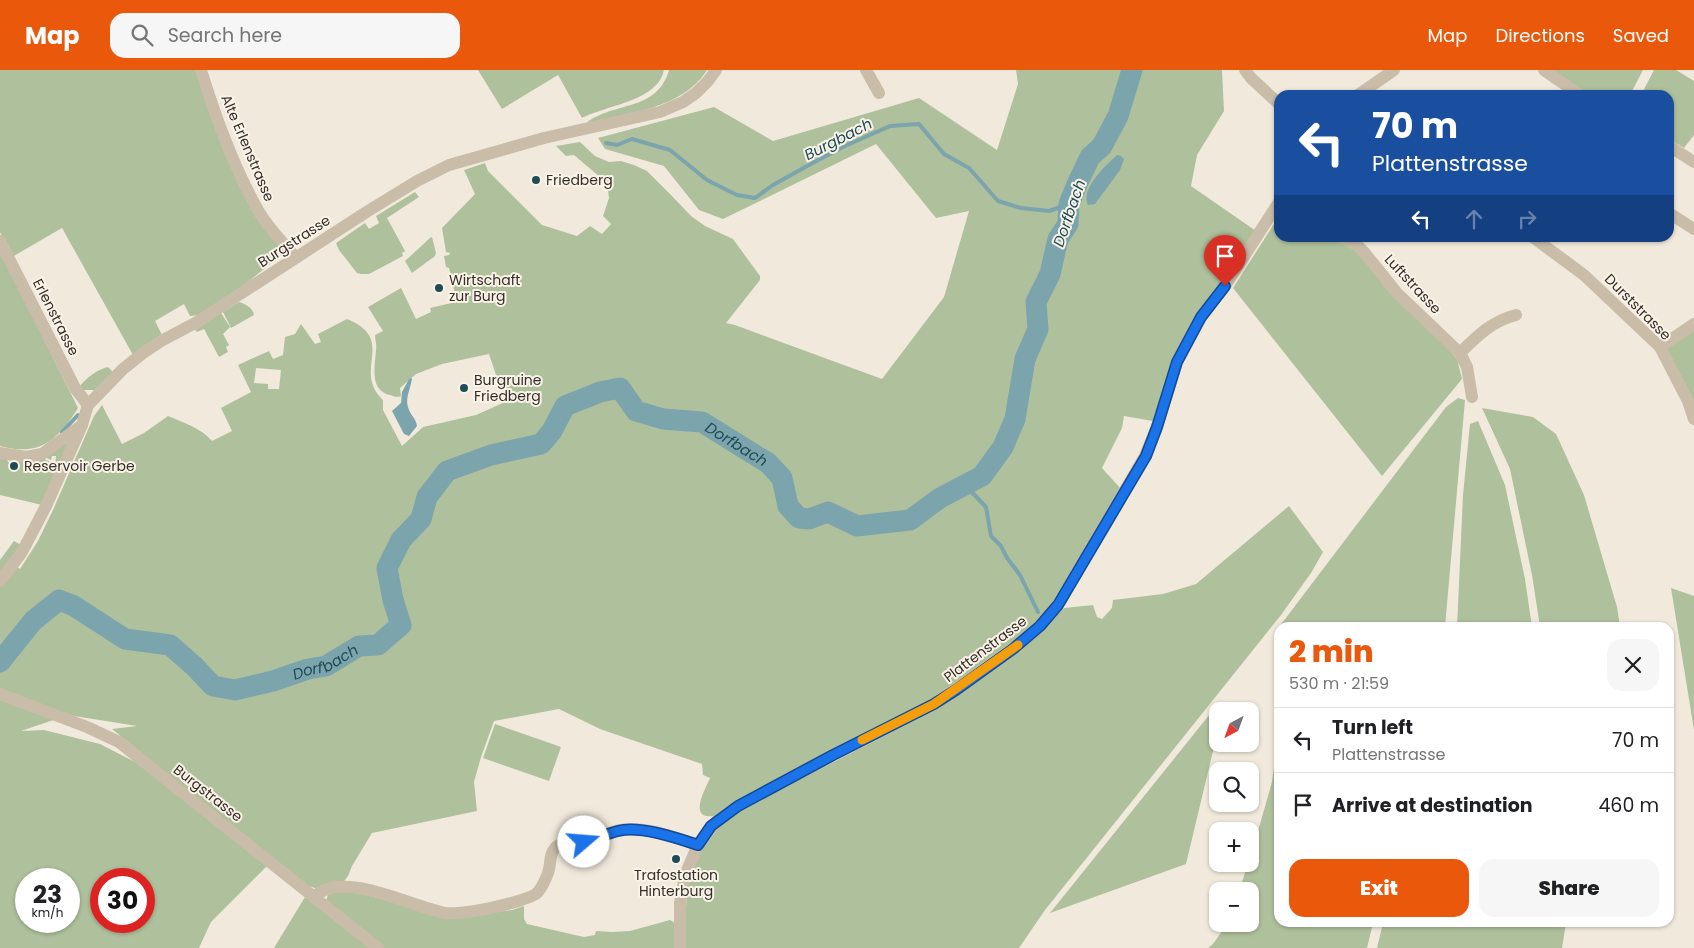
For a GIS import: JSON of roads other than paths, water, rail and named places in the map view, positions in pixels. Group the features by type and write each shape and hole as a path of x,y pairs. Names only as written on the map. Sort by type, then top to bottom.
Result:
{"street":[{"name":"Alte Erlenstrasse","path":"201,70 235,162 256,205 276,235 295,258"},
{"name":"Burgstrasse","path":"0,581 14,563 46,506 82,425 88,405 123,369 143,353 197,322 417,181 449,165 544,138 660,112 683,102 696,93 716,70"},
{"path":"866,70 879,93"},
{"path":"1245,70 1250,78 1274,100"},
{"path":"1365,90 1394,70"},
{"path":"1544,70 1573,90"},
{"path":"1674,149 1694,162"},
{"name":"Plattenstrasse","path":"680,948 679,915 688,868 698,845 711,826 738,806 934,704 1013,649 1040,626 1058,605 1146,456 1177,362 1201,317 1225,286 1274,210"},
{"path":"1674,216 1694,229"},
{"name":"Erlenstrasse","path":"0,241 75,388 88,405"},
{"name":"Luftstrasse","path":"1362,242 1398,292 1460,353"},
{"name":"Durststrasse","path":"1539,242 1584,275 1660,347 1688,401 1694,419"},
{"path":"1472,397 1467,367 1460,353 1490,326 1504,318 1516,315"},
{"path":"1660,347 1694,324"},
{"path":"0,453 26,457 42,454 82,425"},
{"name":"Burgstrasse","path":"0,694 92,729 119,742 378,948"},
{"path":"314,896 328,888 350,888 366,890 447,913 476,911 525,899 536,894 544,884 552,853 556,847 562,844 584,842 618,830 629,830 672,837 698,845"}],"water":[{"path":"1117,155 1124,159 1120,170 1095,204 1088,205 1086,199 1090,185 1100,171"},
{"path":"412,378 407,404 417,426 409,436 404,434 392,411 401,403 402,392 409,379"}],"waterway":[{"name":"Dorfbach","path":"0,662 33,621 59,600 74,606 125,639 170,645 213,686 235,690 273,681 308,669 326,666 359,646 378,645 401,625 393,600 387,568 401,540 421,519 427,497 447,471 491,455 541,444 552,431 565,406 600,392 620,388 636,411 663,419 702,422 768,463 782,478 788,506 799,518 809,519 828,512 857,526 910,520 940,498 982,476 1003,447 1015,419 1025,359 1038,329 1036,302 1050,274 1058,239 1068,224 1069,204 1090,157 1102,146 1118,116 1132,70"},
{"name":"Burgbach","path":"606,143 617,145 632,139 670,150 707,180 737,195 755,198 773,185 845,146 890,126 919,124 944,154 969,168 998,201 1021,208 1049,211 1069,204"},
{"name":"Burgbach","path":"62,432 78,415"},
{"path":"965,485 986,507 991,536 1001,546 1007,558 1020,575 1038,612"}],"place":[{"name":"Friedberg","path":"536,180"},
{"name":"Wirtschaft zur Burg","path":"439,288"},
{"name":"Burgruine Friedberg","path":"464,388"},
{"name":"Reservoir Gerbe","path":"14,466"},
{"name":"Trafostation Hinterburg","path":"676,859"}]}
